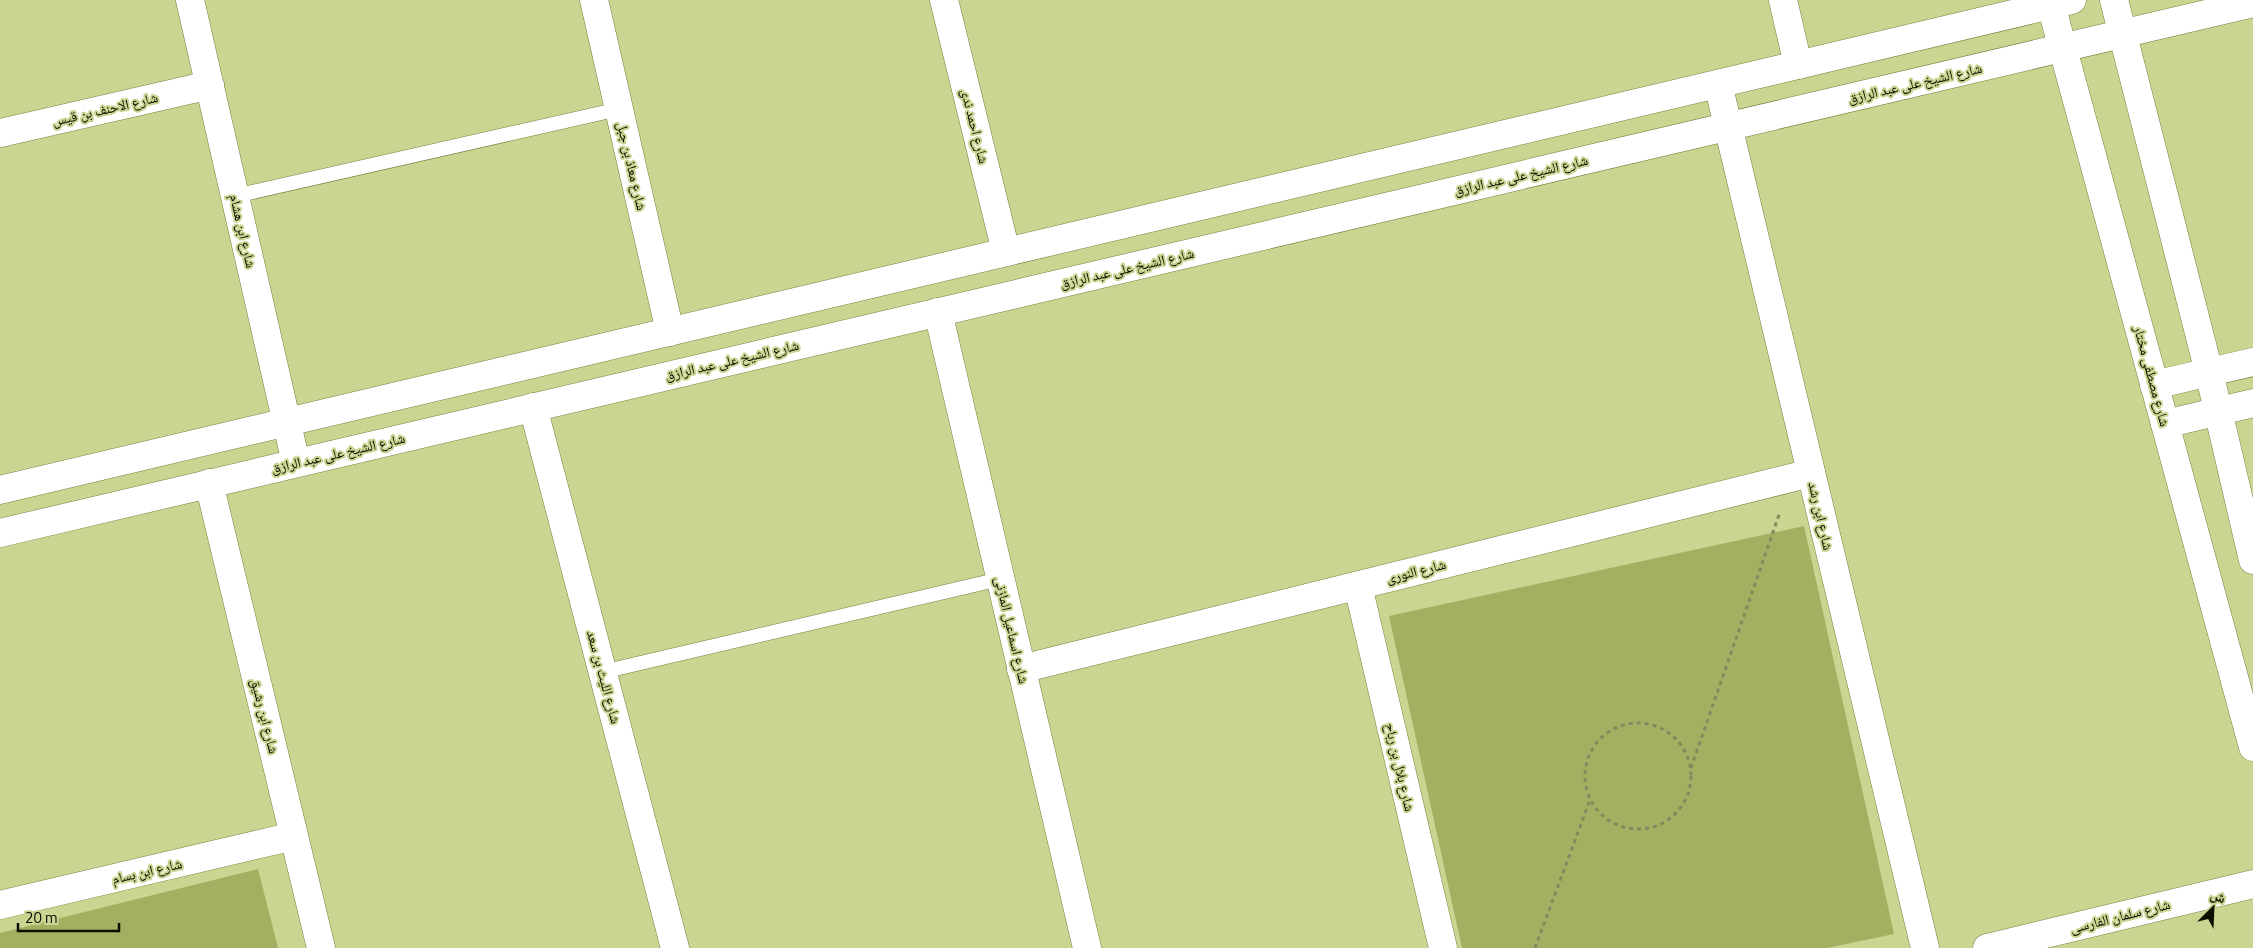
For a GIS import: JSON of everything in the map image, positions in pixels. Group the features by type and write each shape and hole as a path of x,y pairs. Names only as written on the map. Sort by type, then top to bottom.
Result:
{"street":[{"name":"شارع ابن هشام","path":"190,0 296,463"},
{"name":"شارع معاذ بن جبل","path":"594,0 670,332"},
{"name":"شارع احمد ندى","path":"944,0 1006,252"},
{"path":"1783,0 1798,65"},
{"path":"2114,0 2209,372 2253,560"},
{"path":"0,490 2062,2"},
{"name":"شارع مصطفى مختار","path":"2062,2 2063,49 2253,747"},
{"name":"شارع الشيخ على عبد الرازق","path":"0,532 2253,3"},
{"name":"شارع ابن رشد","path":"1718,84 1802,476 1925,948"},
{"name":"شارع الاحنف بن قيس","path":"0,134 210,85"},
{"name":"شارع اسماعيل المازنى","path":"938,312 1087,948"},
{"path":"2154,384 2253,362"},
{"path":"2165,424 2253,403"},
{"name":"شارع الليث بن سعد","path":"533,407 675,948"},
{"name":"شارع النورى","path":"1021,669 1802,476"},
{"name":"شارع ابن رشيق","path":"209,483 321,948"},
{"name":"شارع بلال بن رباح","path":"1358,586 1443,948"},
{"name":"شارع ابن بسام","path":"0,906 294,836"},
{"name":"شارع سلمان الفارسى","path":"1987,948 2253,884"}],"lane":[{"path":"235,196 619,109"},
{"path":"602,672 1000,579"}],"path":[{"path":"1691,768 1802,476"},
{"path":"1630,722 1648,723 1663,728 1677,738 1686,752 1691,768 1691,784 1686,800 1676,814 1662,824 1646,829 1629,828 1614,823 1600,813 1590,799 1585,783 1586,766 1591,751 1601,738 1614,728 1630,722"},
{"path":"1535,948 1590,799"}],"green space":[{"path":"1804,526 1894,934 1827,948 1462,948 1389,616"},
{"path":"258,869 278,948 0,948 0,933"}]}
